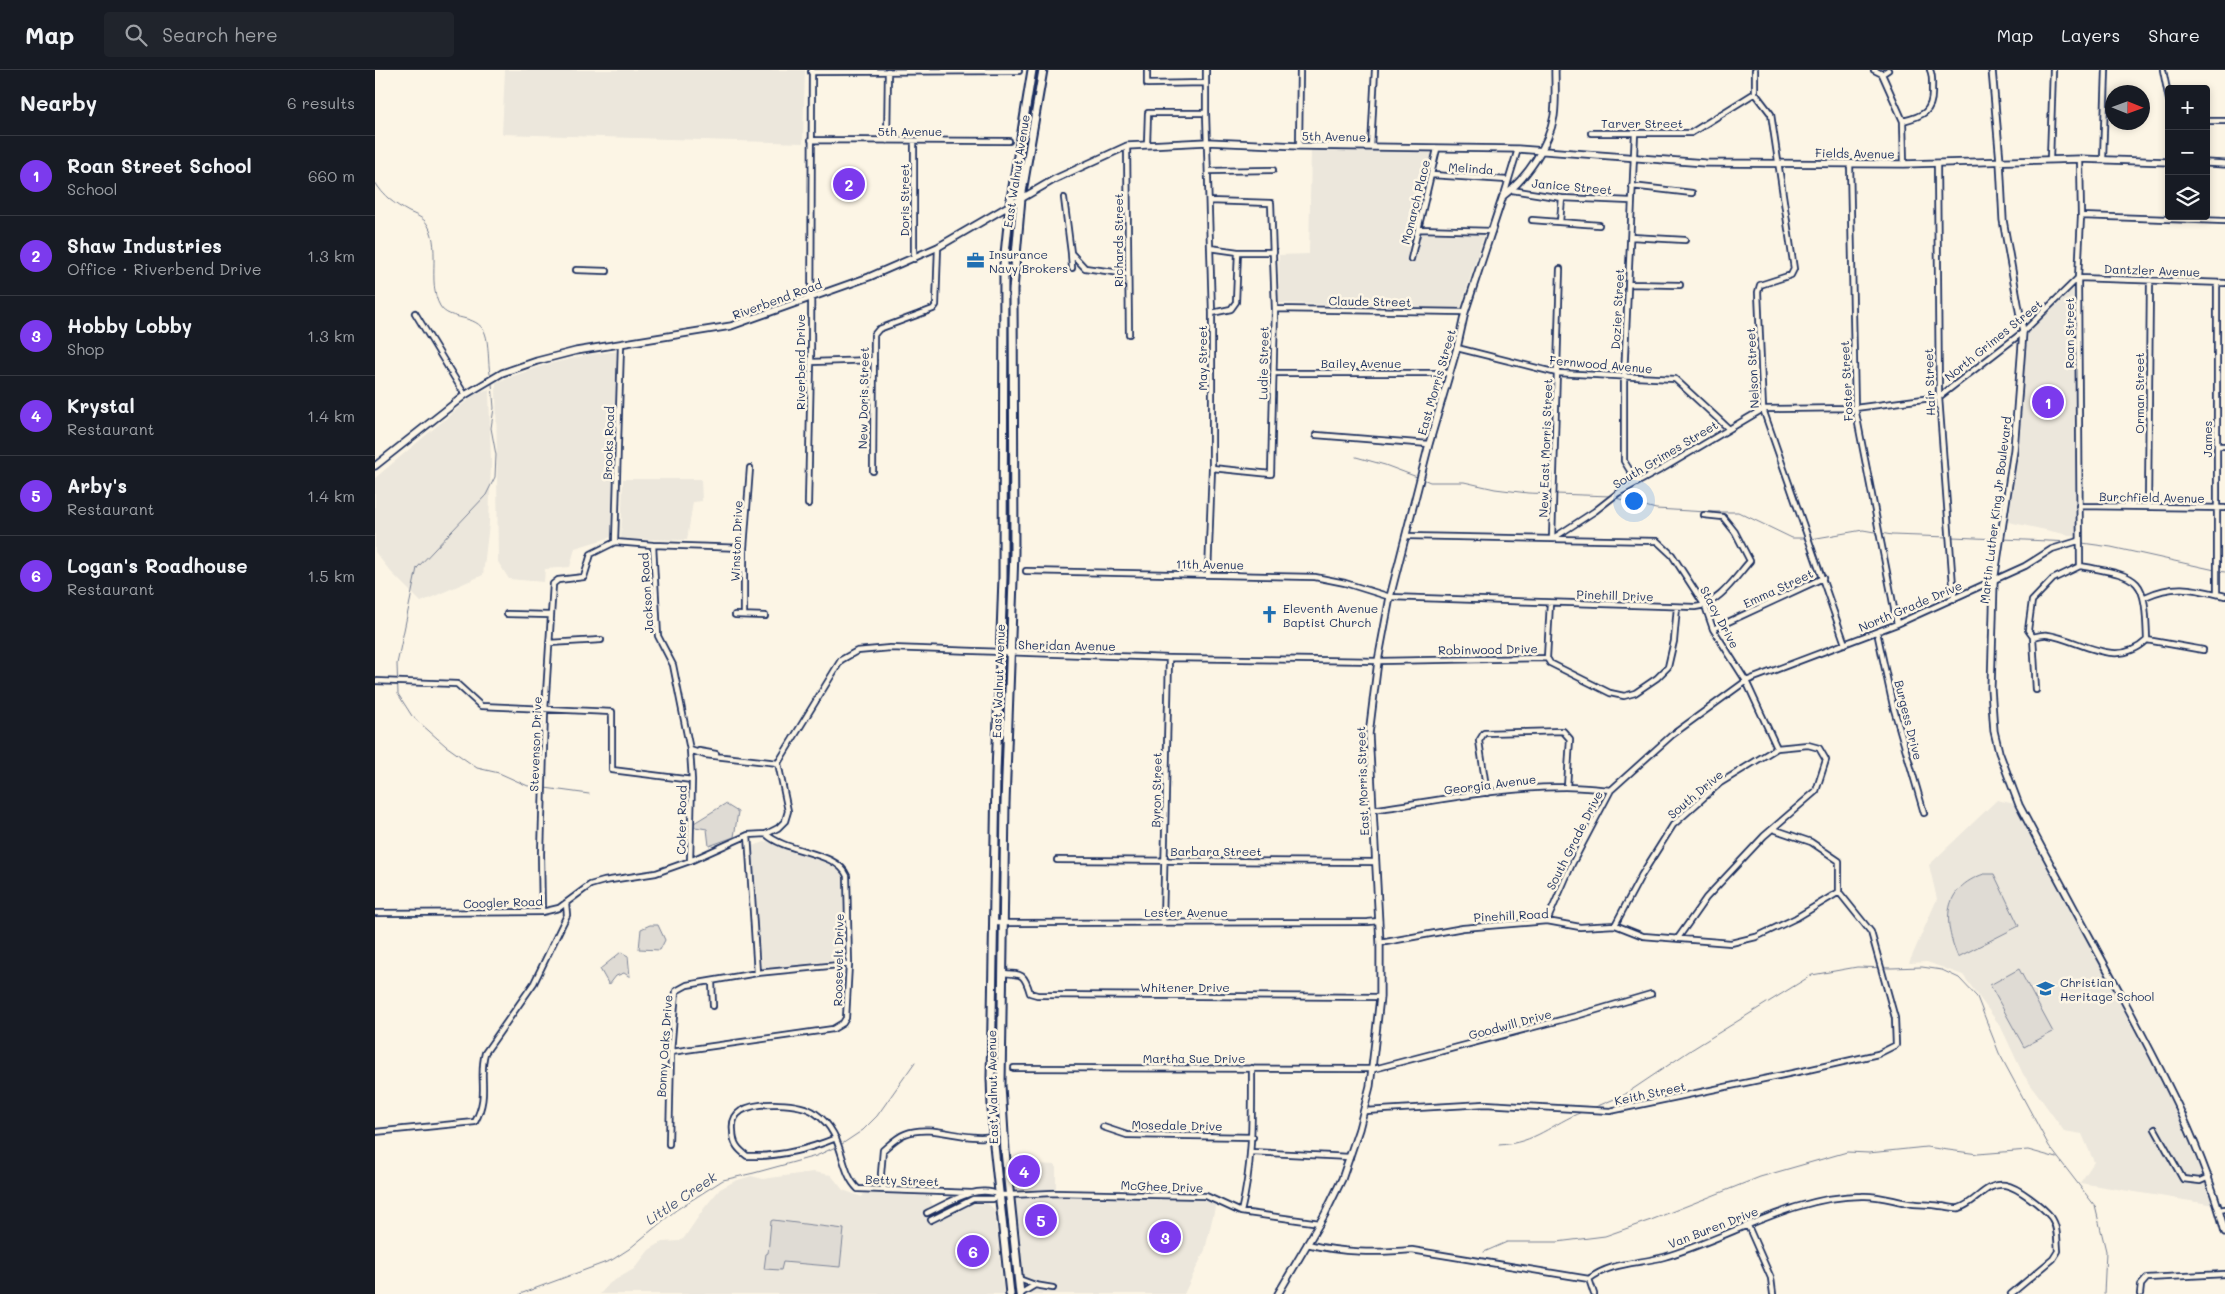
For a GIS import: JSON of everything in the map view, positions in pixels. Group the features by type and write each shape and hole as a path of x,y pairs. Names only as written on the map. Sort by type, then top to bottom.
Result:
{"main road":[{"name":"East Walnut Avenue","path":"1010,1294 993,1136 991,1078 1003,480 1004,264 1010,205 1032,70"},
{"name":"East Walnut Avenue","path":"1021,1294 1009,1194 1001,1085 1003,922 1014,480 1013,290 1021,198 1043,70"},
{"path":"1003,480 1014,480"}],"street":[{"path":"1147,70 1147,84 1206,83"},
{"name":"May Street","path":"1207,70 1206,113 1212,313 1212,468 1208,574"},
{"path":"1299,146 1300,70"},
{"path":"1371,147 1375,70"},
{"path":"1503,196 1512,190 1541,150 1551,127 1554,115 1555,70"},
{"path":"1755,70 1755,93 1771,114 1778,163"},
{"path":"1874,70 1882,74 1903,121 1904,164"},
{"path":"1882,74 1888,70"},
{"path":"1903,121 1925,113 1933,102 1930,70"},
{"name":"Martin Luther King Jr Boulevard","path":"1992,70 2003,220 2023,332 2013,460 1994,581 1992,712 1994,731 2005,772 2023,813 2158,1064 2189,1128 2222,1210 2225,1232"},
{"path":"2051,159 2053,70"},
{"path":"2103,159 2105,70"},
{"path":"2163,70 2166,85"},
{"path":"811,71 1019,71"},
{"name":"Riverbend Drive","path":"808,504 812,251 811,71"},
{"path":"887,141 888,71"},
{"name":"Tarver Street","path":"1591,133 1691,133 1755,93"},
{"path":"1147,144 1148,113 1206,113"},
{"path":"2210,121 2225,121"},
{"name":"Dozier Street","path":"1635,133 1624,377 1624,461 1637,482"},
{"name":"5th Avenue","path":"811,140 914,142 1009,140"},
{"name":"Doris Street","path":"914,142 914,259"},
{"name":"5th Avenue","path":"1127,146 1207,142 1299,146 1541,150"},
{"name":"Riverbend Road","path":"375,466 465,395 502,373 537,361 576,351 731,326 869,277 938,247 1021,198 1127,146"},
{"name":"Richards Street","path":"1127,146 1129,334"},
{"name":"Monarch Place","path":"1411,259 1437,149"},
{"path":"1503,196 1518,149"},
{"name":"Fields Avenue","path":"1541,150 1694,163 1904,164 2051,159 2165,162"},
{"name":"Roan Street","path":"2080,159 2081,216 2078,278 2078,541 2080,566"},
{"name":"Nelson Street","path":"1778,163 1795,270 1791,275 1760,285 1758,292 1763,409 1845,644"},
{"name":"Foster Street","path":"1851,163 1855,408 1897,624"},
{"name":"Hair Street","path":"1937,163 1939,397 1954,599"},
{"path":"2210,163 2225,164"},
{"path":"1208,171 1273,170"},
{"name":"Melinda","path":"1432,175 1507,180"},
{"path":"1632,186 1692,193"},
{"name":"Janice Street","path":"1512,190 1561,198 1631,201"},
{"name":"East Morris Street","path":"1279,1294 1337,1192 1365,1111 1374,1069 1380,997 1380,943 1369,734 1378,661 1390,597 1448,373 1457,348 1465,312 1503,196"},
{"path":"1063,198 1072,268"},
{"path":"1560,222 1561,198"},
{"name":"Ludie Street","path":"1209,201 1271,203 1275,309 1271,474 1212,468"},
{"path":"2081,216 2225,221"},
{"path":"1532,220 1599,225"},
{"path":"1419,229 1492,231"},
{"path":"1631,237 1685,240"},
{"name":"New Doris Street","path":"873,471 876,332 933,309 936,305 938,247"},
{"path":"1210,248 1238,252 1274,252"},
{"path":"1212,313 1231,309 1236,302 1238,252"},
{"path":"1071,253 1085,268"},
{"path":"1072,268 1079,261"},
{"path":"1072,268 1128,274"},
{"name":"New East Morris Street","path":"1552,539 1560,268"},
{"path":"576,270 607,271"},
{"name":"North Grimes Street","path":"1763,409 1855,408 1939,397 2023,332 2078,278"},
{"name":"Dantzler Avenue","path":"2078,278 2225,283"},
{"name":"Orman Street","path":"2148,506 2150,280"},
{"name":"James","path":"2217,283 2217,594"},
{"path":"1628,284 1679,285"},
{"name":"Claude Street","path":"1275,309 1465,312"},
{"path":"415,314 465,395"},
{"name":"Brooks Road","path":"615,542 621,345"},
{"name":"Fernwood Avenue","path":"1457,348 1557,373 1675,379 1728,428"},
{"path":"811,362 874,360"},
{"name":"Bailey Avenue","path":"1273,373 1448,373"},
{"name":"South Grimes Street","path":"1552,539 1595,511 1618,493 1662,470 1728,428 1763,409"},
{"path":"1316,435 1429,444"},
{"path":"2217,446 2225,446"},
{"name":"Winston Drive","path":"744,615 744,548 750,468"},
{"name":"Burchfield Avenue","path":"2079,506 2225,508"},
{"path":"1704,515 1723,517 1735,532 1750,561 1724,590 1705,606"},
{"path":"1407,536 1552,539"},
{"name":"Stacy Drive","path":"1552,539 1657,541 1672,555 1705,606 1713,629 1746,681 1777,748"},
{"name":"North Grade Drive","path":"1746,681 1897,624 2025,566 2052,549 2078,541"},
{"name":"Jackson Road","path":"615,542 653,545 658,636 673,665 690,750 692,780"},
{"name":"Stevenson Drive","path":"542,912 541,854 545,710 551,589 558,580 584,577 591,554 615,542"},
{"path":"653,545 744,548"},
{"path":"2218,550 2225,550"},
{"path":"2036,690 2033,637 2028,630 2032,601 2053,579 2080,566 2117,573 2137,582 2145,597 2147,640"},
{"name":"11th Avenue","path":"1026,570 1315,577 1345,583 1390,597"},
{"name":"Emma Street","path":"1713,629 1823,578"},
{"path":"2145,597 2163,589 2183,587 2225,596"},
{"name":"Pinehill Drive","path":"1390,597 1677,607 1705,606"},
{"path":"1547,658 1550,603"},
{"name":"Robinwood Drive","path":"1378,661 1547,658 1550,663 1599,689 1616,695 1629,695 1657,678 1668,667 1674,641 1677,607"},
{"path":"507,614 550,615"},
{"path":"735,616 765,616"},
{"name":"Burgess Drive","path":"1877,632 1895,714 1924,813"},
{"path":"2033,637 2047,635 2105,653 2126,652 2138,648 2147,640"},
{"path":"549,644 601,640"},
{"path":"2147,640 2203,650"},
{"name":"Sheridan Avenue","path":"778,763 841,660 857,651 904,649 1169,658 1378,661"},
{"name":"Byron Street","path":"1163,922 1169,658"},
{"path":"375,681 457,684 481,706 612,712 612,770 692,780"},
{"name":"South Grade Drive","path":"1547,921 1572,864 1611,790 1672,734 1746,681"},
{"path":"1487,792 1479,741 1484,733 1563,731 1570,739 1567,787"},
{"path":"1678,938 1706,898 1773,829 1816,792 1826,760 1819,748 1807,745 1777,748"},
{"name":"South Drive","path":"1615,925 1641,876 1673,825 1720,783 1777,748"},
{"path":"690,750 778,763 788,811 785,821 766,834"},
{"name":"Coker Road","path":"691,861 692,780"},
{"name":"Georgia Avenue","path":"1372,810 1487,792 1567,787 1611,790"},
{"path":"1773,829 1811,842 1839,861 1839,892"},
{"name":"Coogler Road","path":"375,914 542,912 559,908 590,886 604,881 655,873 691,861 748,835 766,834"},
{"name":"Roosevelt Drive","path":"671,1052 838,1027 846,1018 849,964 848,885 845,870 819,855 774,842 766,834"},
{"path":"748,835 757,972"},
{"name":"Barbara Street","path":"1057,860 1376,862"},
{"name":"Pinehill Road","path":"1380,943 1463,928 1547,921 1580,927 1615,925 1643,936 1731,943 1756,937 1795,918 1839,892"},
{"name":"Keith Street","path":"1365,1111 1485,1104 1610,1111 1878,1054 1896,1045 1895,1018 1871,932 1839,892"},
{"path":"375,1132 475,1122 483,1109 483,1060 485,1052 534,983 567,915 566,903"},
{"name":"Lester Avenue","path":"993,923 1379,921"},
{"name":"Bonny Oaks Drive","path":"669,1144 671,1052 676,991 687,985 757,972 849,964"},
{"name":"Whitener Drive","path":"1002,973 1023,976 1030,993 1037,995 1380,997"},
{"path":"712,981 713,1006"},
{"name":"Goodwill Drive","path":"1374,1069 1568,1019 1651,994"},
{"name":"Martha Sue Drive","path":"1014,1068 1374,1069"},
{"path":"1241,1212 1248,1184 1253,1136 1252,1068"},
{"name":"Betty Street","path":"836,1138 810,1148 784,1154 766,1157 747,1156 736,1148 733,1138 732,1121 739,1111 756,1105 797,1106 817,1114 832,1130 836,1138 850,1177 859,1189 994,1193 999,1196"},
{"name":"Mosedale Drive","path":"1103,1127 1127,1135 1253,1136"},
{"path":"2155,1129 2183,1179 2200,1181 2209,1177"},
{"path":"884,1190 881,1174 883,1150 904,1134 925,1130 981,1138 993,1136"},
{"path":"1251,1152 1350,1157"},
{"name":"Van Buren Drive","path":"1589,1279 1612,1266 1662,1258 1717,1240 1776,1213 1835,1198 1880,1196 1908,1203 1959,1208 1995,1185 2015,1188 2052,1218 2056,1231 2058,1251 2053,1259 2011,1294"},
{"path":"927,1213 972,1193"},
{"name":"McGhee Drive","path":"931,1220 967,1201 993,1199 1009,1194 1053,1193 1200,1196 1213,1199 1241,1212 1320,1223"},
{"path":"1748,1226 1771,1278 1773,1294"},
{"path":"1307,1244 1349,1252 1412,1250 1589,1279 1594,1294"},
{"path":"2140,1294 2141,1285 2147,1278 2225,1274"},
{"path":"1019,1279 1035,1285 1053,1288"},
{"path":"1021,1294 1035,1285"}],"shaded area":[{"path":"505,70 805,70 803,143 502,134"},
{"path":"1311,150 1434,150 1414,231 1485,232 1460,309 1279,303 1279,255 1309,254"},
{"path":"2078,278 2078,537 2004,521 2010,480 2023,332"},
{"path":"619,351 615,536 575,548 570,567 545,569 544,582 509,579 498,562 496,382 545,365 587,355"},
{"path":"489,389 491,465 489,524 483,575 421,602 391,572 375,552 375,478 475,394"},
{"path":"623,479 701,479 702,501 693,502 687,540 621,539"},
{"name":"Christian Heritage School","path":"1997,800 2019,805 2177,1104 2221,1206 2080,1183 2094,1162 2082,1134 2064,1131 2023,1074 2001,1027 1963,975 1927,962 1909,963 1937,899 1929,865"},
{"path":"725,804 738,812 734,837 709,846 707,829 689,826"},
{"path":"768,841 835,864 845,875 845,959 762,969 749,847"},
{"path":"1984,874 1994,874 2019,926 1958,957 1953,944 1949,919 1953,897 1970,880"},
{"path":"650,925 658,925 665,940 660,950 639,949 641,929"},
{"path":"621,952 628,956 630,977 624,973 616,976 609,985 600,969"},
{"path":"2019,969 2053,1032 2024,1047 1990,985"},
{"path":"1009,1163 1056,1165 1056,1190 1061,1196 1201,1199 1216,1203 1205,1250 1184,1294 1024,1294"},
{"path":"813,1172 831,1175 843,1190 862,1197 865,1192 927,1193 939,1219 968,1205 987,1203 994,1209 1004,1294 600,1294 610,1283 634,1269 649,1250 662,1242 680,1241 684,1238 720,1189 735,1181 751,1176 763,1179"},
{"path":"771,1221 844,1229 840,1267 783,1262 781,1270 764,1269 766,1254 768,1253"}],"waterway":[{"path":"375,182 389,199 425,221 433,240 434,286 440,306 444,311 470,320 481,327 485,333 488,347 490,374"},
{"path":"492,384 494,408 491,428 496,455 495,477 486,495 417,568 397,664 398,694 412,716 446,746 477,768 499,773 528,786 541,788"},
{"path":"1356,457 1417,477"},
{"path":"1423,479 1430,482 1464,482 1495,489 1528,493 1610,496"},
{"path":"1616,498 1656,509 1738,512 1792,538 1807,538"},
{"path":"1811,539 1863,530 1892,535 1948,537"},
{"path":"1952,537 1998,539"},
{"path":"2002,539 2071,542"},
{"path":"2082,543 2111,547 2215,570"},
{"path":"2219,571 2225,572"},
{"path":"545,788 589,794"},
{"path":"1593,1108 1624,1095 1691,1050 1812,975 1857,967 1922,967 1942,970 1959,978 1977,997 1999,1053 2049,1146 2095,1206 2106,1251 2104,1294"},
{"name":"Little Creek","path":"520,1294 612,1260 629,1249 676,1210 723,1180 816,1156 842,1144 863,1130 877,1116 915,1062"},
{"path":"1499,1145 1523,1141 1582,1112"},
{"path":"1484,1252 1507,1242 1557,1242 1605,1236 1760,1177 1847,1152 1869,1153 1926,1147 1978,1154 2028,1150 2057,1158"}],"place":[{"name":"Shaw Industries","path":"849,184"},
{"name":"Insurance Navy Brokers","path":"975,261"},
{"name":"Roan Street School","path":"2048,402"},
{"name":"Eleventh Avenue Baptist Church","path":"1269,615"},
{"name":"Christian Heritage School","path":"2046,989"},
{"name":"Krystal","path":"1024,1171"},
{"name":"Arby's","path":"1041,1220"},
{"name":"Hobby Lobby","path":"1165,1237"},
{"name":"Logan's Roadhouse","path":"973,1251"}]}
